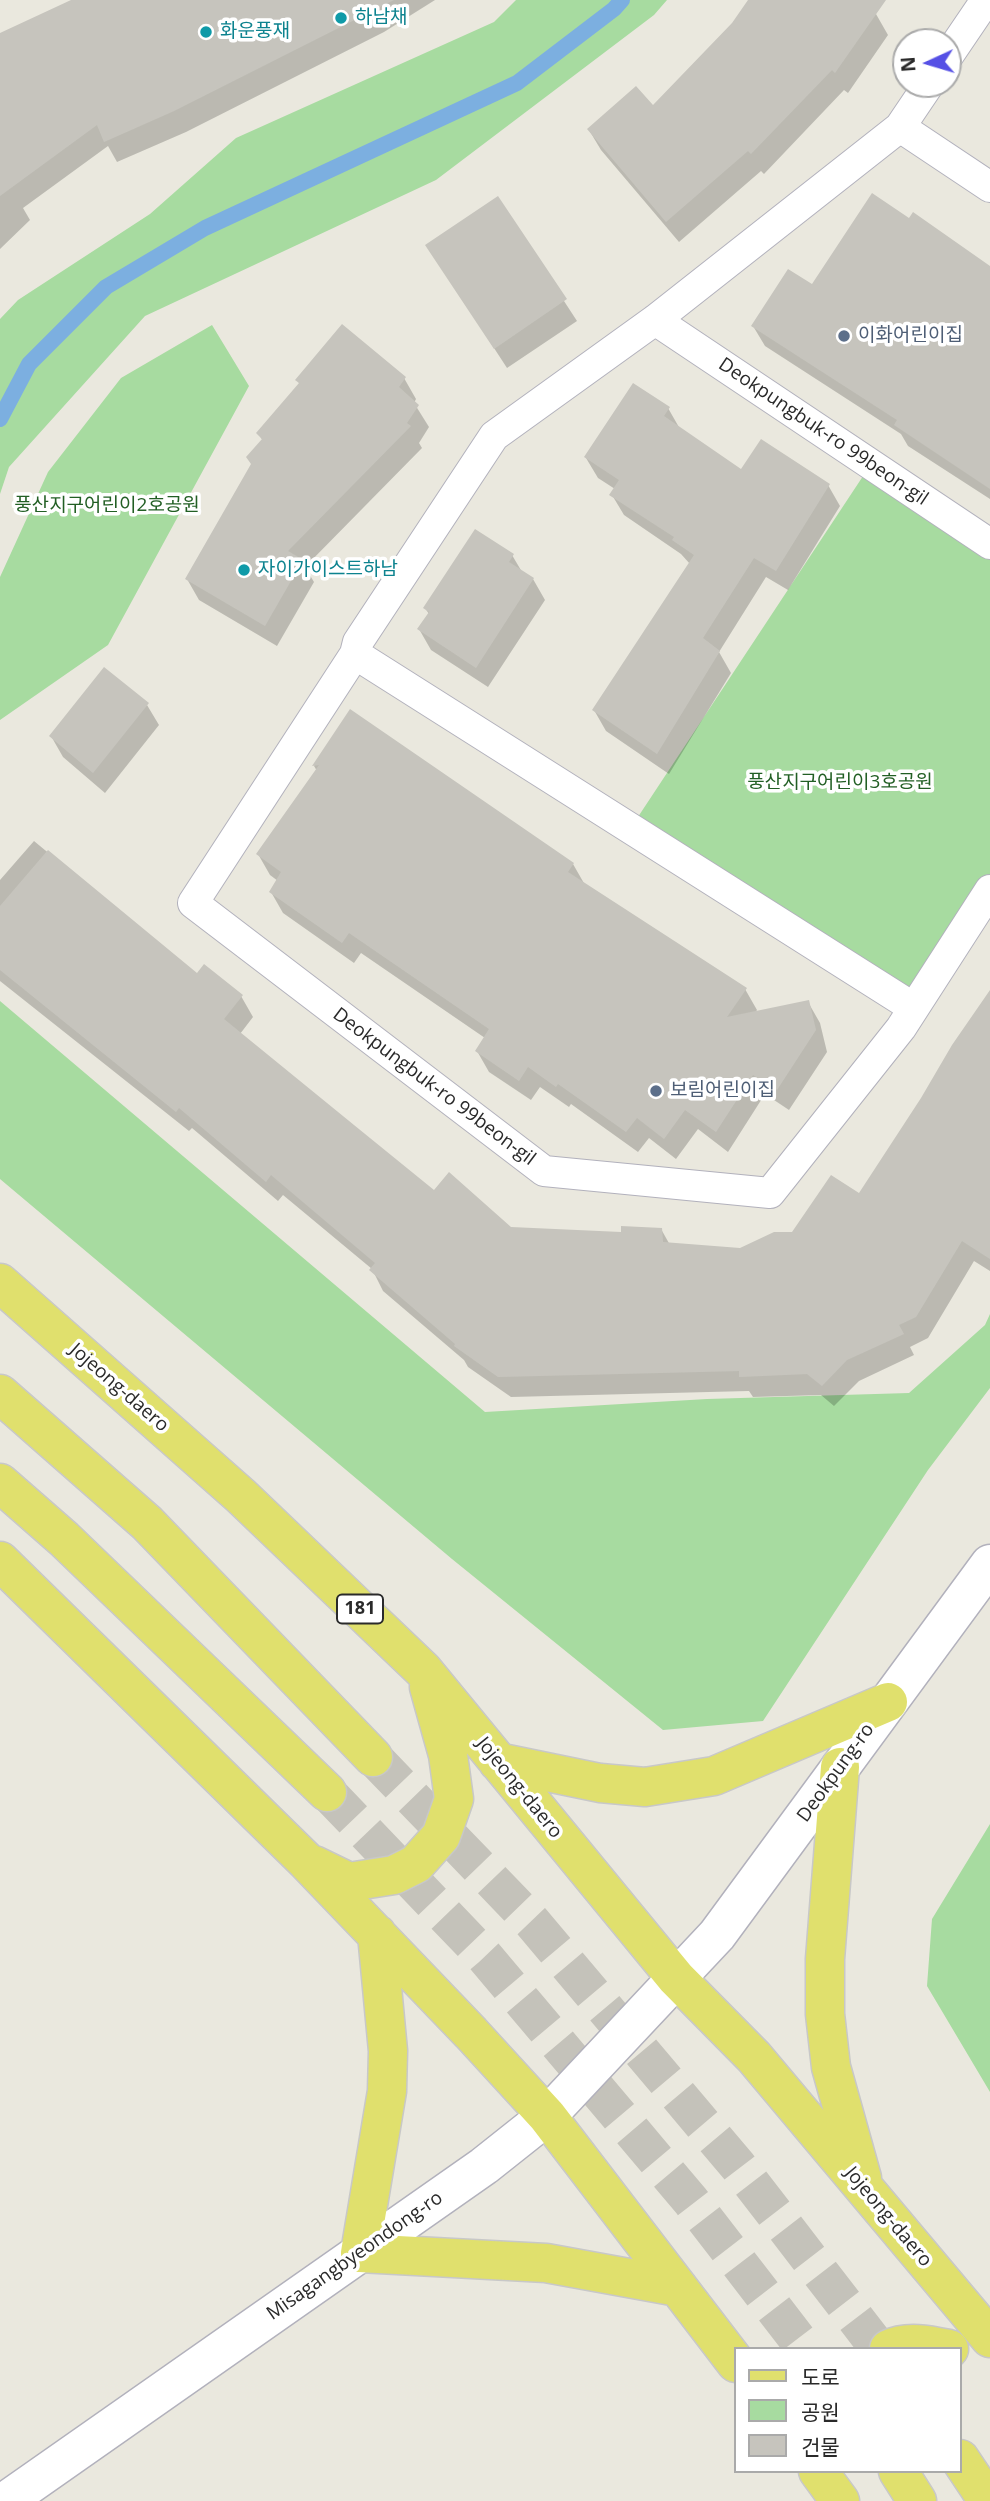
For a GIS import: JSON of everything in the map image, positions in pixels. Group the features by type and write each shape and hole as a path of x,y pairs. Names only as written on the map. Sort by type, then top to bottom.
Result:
{"main road":[{"name":"Jojeong-daero","path":"0,1283 241,1496 424,1670 676,1978 754,2057 990,2338"},
{"path":"0,1394 147,1523 373,1757"},
{"path":"0,1483 64,1539 327,1792"},
{"path":"0,1562 306,1861 547,2116 734,2360"},
{"name":"Deokpung-ro","path":"676,1978 716,1935 990,1564"},
{"path":"306,1861 349,1882 394,1875 416,1864 440,1836 454,1799 449,1755 424,1670"},
{"path":"498,1762 600,1783 645,1787 714,1776 888,1702"},
{"path":"840,1767 825,1959 825,2014 831,2067 865,2190"},
{"path":"376,1934 388,2051 387,2091 360,2253 546,2263 678,2287"},
{"name":"Misagangbyeondong-ro","path":"6,2501 485,2166 547,2116 676,1978"},
{"path":"892,2347 925,2344 939,2347"},
{"path":"962,2352 990,2360"},
{"path":"962,2462 988,2501"},
{"path":"899,2473 917,2501"}],"lane":[{"path":"962,36 986,0"},
{"name":"Deokpungbuk-ro 99beon-gil","path":"920,98 900,127 655,320 494,436 358,642 355,654 192,903 544,1171 770,1193 914,1008 990,890"},
{"path":"900,127 990,187"},
{"name":"Deokpungbuk-ro 99beon-gil","path":"655,320 990,544"},
{"path":"355,654 914,1008"}],"green space":[{"name":"풍산지구어린이2호공원","path":"516,0 667,0 654,15 436,180 145,316 9,467 0,494 0,319 18,300 150,214 236,138 494,22"},
{"name":"풍산지구어린이2호공원","path":"212,325 249,386 108,645 0,720 0,577 48,472 121,378"},
{"name":"풍산지구어린이3호공원","path":"871,464 990,544 990,890 914,1008 630,829"},
{"path":"0,1001 485,1412 707,1399 909,1393 985,1325 990,1314 990,1388 928,1470 763,1721 663,1730 452,1559 0,1179"},
{"path":"990,1824 990,2092 927,1986 932,1919"}],"building":[{"path":"71,0 394,0 174,111 104,142 97,125 0,196 0,33"},
{"path":"748,0 886,0 835,73 832,70 751,154 748,151 666,222 587,129 636,86 653,105 732,23"},
{"path":"872,193 909,218 913,212 990,266 990,489 894,425 897,420 751,326 788,269 812,284"},
{"path":"498,196 567,299 494,349 425,245"},
{"path":"342,324 406,377 399,387 419,405 407,423 411,426 288,551 303,560 265,626 185,579 251,464 246,457 262,439 256,433 299,383 295,380"},
{"path":"633,383 670,407 664,416 741,469 761,439 830,484 776,571 754,558 703,638 720,651 657,754 592,710 694,555 672,540 674,537 609,495 619,480 584,457"},
{"path":"475,529 514,554 509,562 534,578 476,668 417,629 429,612 423,608"},
{"path":"104,667 149,703 93,773 49,736"},
{"path":"350,709 574,863 568,872 747,988 727,1017 809,1000 816,1030 777,1090 753,1075 716,1132 685,1110 664,1139 637,1118 626,1132 558,1084 556,1087 528,1067 519,1081 475,1051 489,1029 349,933 342,943 269,892 281,872 256,854 319,765 312,766"},
{"path":"48,850 197,973 204,964 243,995 224,1019 354,1125 434,1190 449,1172 511,1227 621,1232 621,1226 662,1228 663,1242 740,1248 774,1232 792,1232 831,1175 859,1193 952,1045 990,990 990,1259 962,1241 916,1317 899,1325 904,1334 847,1360 822,1386 807,1374 739,1377 739,1371 498,1377 454,1346 455,1344 369,1270 375,1263 271,1175 266,1182 179,1108 176,1112 0,970 0,906"}],"waterway":[{"path":"0,419 29,364 106,287 205,228 517,83 622,0"}],"tunnel":[{"path":"373,1757 532,1922 738,2166 877,2347"},
{"path":"327,1792 485,1957 691,2201 803,2347"}],"place":[{"name":"하남채","path":"341,18"},
{"name":"화운풍재","path":"206,32"},
{"name":"이화어린이집","path":"844,336"},
{"name":"자이가이스트하남","path":"244,570"},
{"name":"보림어린이집","path":"656,1091"}]}
